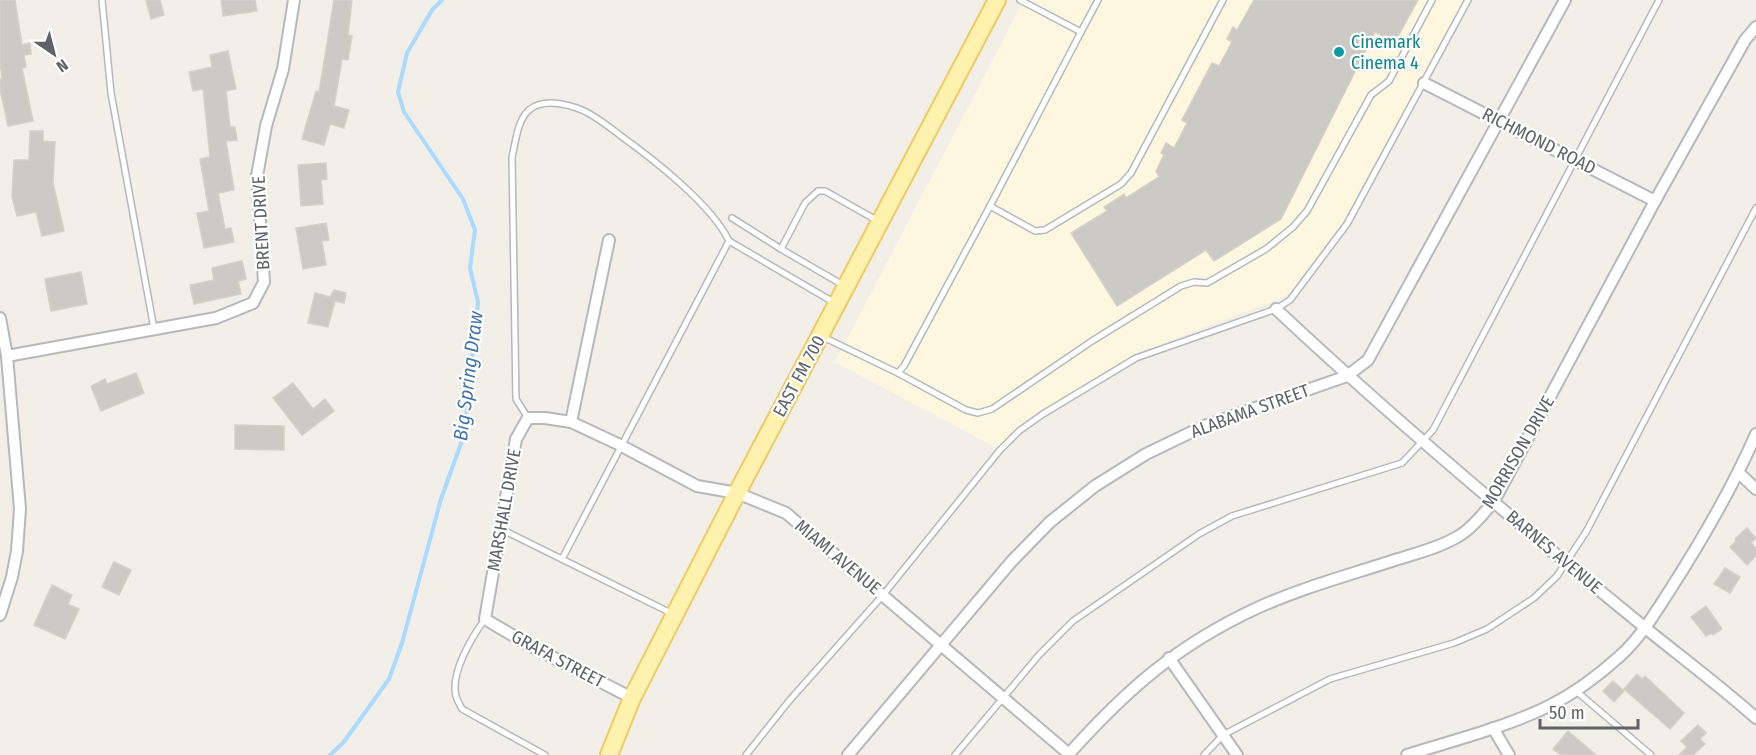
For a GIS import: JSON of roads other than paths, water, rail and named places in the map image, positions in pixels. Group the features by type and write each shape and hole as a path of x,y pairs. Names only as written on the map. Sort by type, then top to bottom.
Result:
{"main road":[{"name":"EAST FM 700","path":"609,755 632,698 737,493 997,0"}],"street":[{"name":"BRENT DRIVE","path":"7,356 216,318 253,303 264,282 256,176 266,126 283,69 294,0"},
{"name":"ALABAMA STREET","path":"848,755 1011,562 1050,522 1095,486 1146,454 1204,426 1347,376 1368,360 1565,0"},
{"name":"MORRISON DRIVE","path":"1069,754 1130,691 1169,658 1222,626 1258,608 1310,588 1441,545 1470,528 1494,501 1655,201 1745,40 1756,27"},
{"name":"RICHMOND ROAD","path":"1424,83 1655,201"},
{"path":"528,418 571,422 609,240"},
{"name":"BARNES AVENUE","path":"1276,309 1347,376 1423,441 1756,718"},
{"path":"0,318 7,356 20,509 17,551 12,577 0,615"},
{"name":"MARSHALL DRIVE","path":"485,619 516,439 528,418"},
{"name":"MIAMI AVENUE","path":"571,422 697,486 737,493 786,513 1069,754"},
{"path":"1407,755 1493,728 1551,705 1621,655 1645,628 1707,531 1739,473 1756,434"},
{"path":"1739,473 1756,489"},
{"name":"GRAFA STREET","path":"485,619 526,644 632,698"},
{"path":"1169,658 1237,755"},
{"path":"1493,728 1509,755"}],"lane":[{"path":"102,0 111,93 154,329"},
{"path":"1020,0 1081,32"},
{"path":"898,373 904,366 990,206 1098,0"},
{"path":"990,206 1035,231 1046,231 1121,184 1131,173 1223,0"},
{"path":"820,336 898,373 966,410 978,413 992,409 1092,341 1181,286 1194,282 1207,283 1266,249 1293,227 1307,211 1371,95 1389,81 1432,0"},
{"path":"746,755 789,701 883,595 1000,450 1019,431 1136,358 1276,309 1290,300 1347,224 1468,0"},
{"path":"955,755 1039,656 1073,621 1198,534 1232,516 1402,463 1423,441 1433,430 1659,0"},
{"path":"528,418 516,399 513,157 520,121 530,109 557,103 583,110 604,123 655,161 707,210 729,241 837,303"},
{"path":"781,249 805,203 818,191 825,191 880,222"},
{"path":"1204,755 1223,735 1330,679 1454,644 1487,629 1534,598 1557,576 1592,522 1756,208"},
{"path":"732,219 846,287"},
{"path":"562,559 729,241"},
{"path":"501,529 675,615"},
{"path":"485,619 470,640 458,671 455,695 462,709 545,755"},
{"path":"1575,690 1651,755"}],"waterway":[{"name":"Big Spring Draw","path":"330,755 343,743 389,679 402,643 441,499 464,435 478,302 470,268 475,230 463,199 404,112 398,92 407,53 432,10 442,0"}],"place":[{"name":"Cinemark Cinema 4","path":"1339,52"}]}
